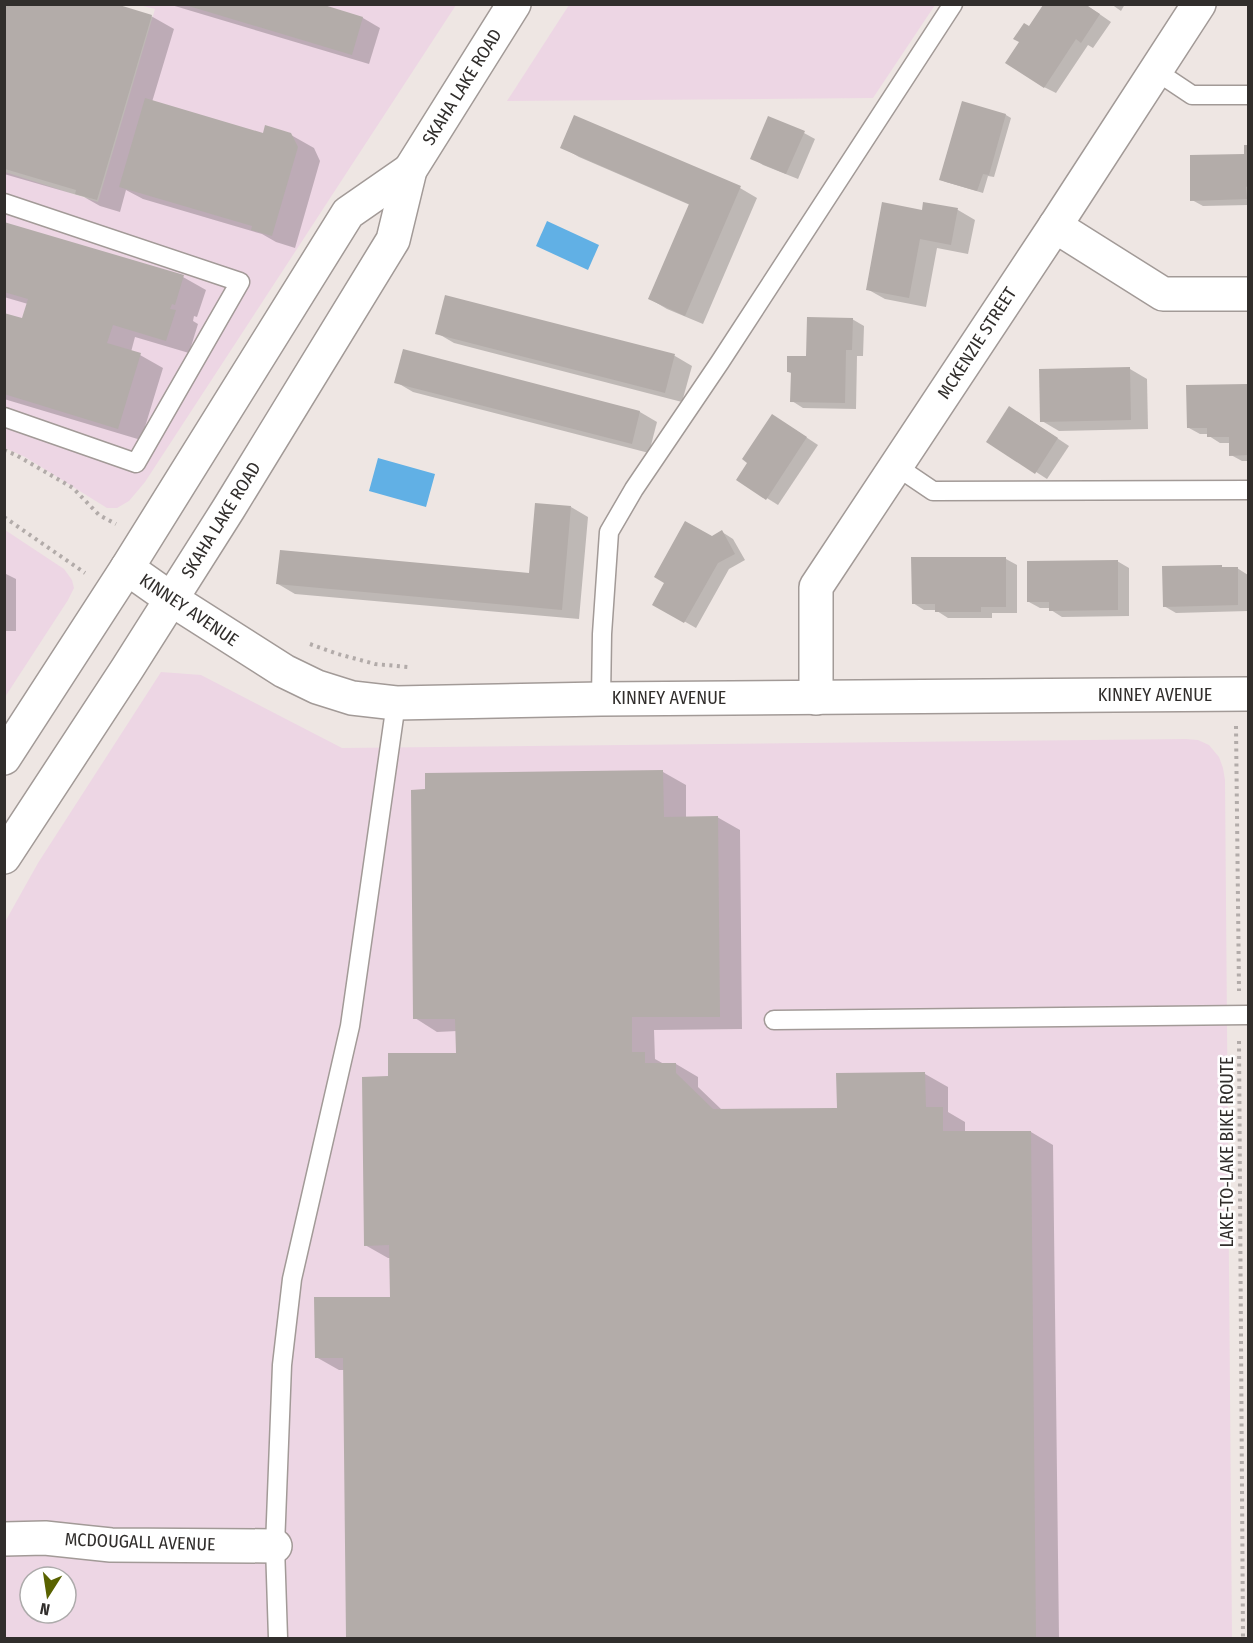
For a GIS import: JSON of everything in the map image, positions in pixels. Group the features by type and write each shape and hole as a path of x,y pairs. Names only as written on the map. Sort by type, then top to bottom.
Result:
{"street":[{"name":"SKAHA LAKE ROAD","path":"4,857 229,508 393,240 410,170 514,4"},
{"name":"MCKENZIE STREET","path":"816,698 816,587 1199,4"},
{"name":"SKAHA LAKE ROAD","path":"4,758 127,568 348,213 410,170"},
{"path":"1055,226 1163,294 1248,294"},
{"name":"KINNEY AVENUE","path":"127,568 284,671 316,687 352,698 396,703 601,699 1242,694"},
{"name":"MCDOUGALL AVENUE","path":"4,1539 45,1538 111,1545 275,1546"}],"lane":[{"path":"601,699 602,634 609,532 634,489 720,362 953,4"},
{"path":"1155,71 1192,95 1248,95"},
{"path":"4,203 240,282 136,463 4,417"},
{"path":"896,466 933,491 1248,490"},
{"path":"278,1638 275,1546 282,1365 292,1279 350,1026 396,703"},
{"path":"774,1020 1244,1015"}],"path":[{"name":"LAKE-TO-LAKE BIKE ROUTE","path":"1242,694 1243,1638"}],"shaded area":[{"path":"570,4 935,5 873,98 507,101"},
{"path":"139,5 456,5 145,482 129,501 117,508 107,508 25,457 5,448 5,172 98,202 155,9"},
{"path":"5,530 64,569 72,580 74,588 5,697"},
{"path":"161,672 201,675 342,748 1186,739 1198,740 1209,745 1219,757 1225,780 1232,1638 5,1638 5,922 38,863"}],"water":[{"path":"547,221 599,245 588,270 536,246"},
{"path":"378,458 435,474 426,507 369,491"}],"building":[{"path":"5,4 116,4 152,15 97,200 75,194 76,190 5,169"},
{"path":"182,4 321,4 363,17 352,55"},
{"path":"1043,5 1086,5 1100,14 1081,43 1076,39 1044,88 1005,63 1019,42 1013,39 1024,23 1029,26"},
{"path":"145,98 263,133 265,125 291,133 298,147 272,236 251,230 252,226 119,187"},
{"path":"962,101 1006,114 989,175 983,174 977,191 939,180"},
{"path":"574,115 741,186 685,316 648,299 689,204 560,148"},
{"path":"768,116 805,131 786,174 750,159"},
{"path":"1244,145 1248,145 1247,199 1190,201 1190,155 1244,154"},
{"path":"882,202 922,210 923,202 958,208 951,245 920,239 909,298 866,290"},
{"path":"4,222 184,275 175,305 172,304 170,309 176,310 166,341 113,325 107,343 141,353 118,429 4,394 4,313 22,318 28,299 4,292"},
{"path":"445,295 675,354 665,393 435,334"},
{"path":"807,317 853,318 852,350 846,350 845,403 790,402 791,372 787,372 787,356 806,356"},
{"path":"403,349 640,411 632,444 394,383"},
{"path":"1130,367 1131,420 1040,422 1039,369"},
{"path":"1248,384 1248,455 1229,456 1229,437 1207,437 1207,428 1187,428 1186,385"},
{"path":"1009,406 1058,438 1035,474 986,442"},
{"path":"772,414 807,437 766,500 736,480 747,463 742,459"},
{"path":"535,503 571,506 562,610 276,584 280,550 529,573"},
{"path":"685,521 712,536 722,530 735,554 718,563 684,623 652,605 664,583 654,577"},
{"path":"911,557 1006,557 1006,607 981,607 981,612 935,612 935,604 912,604"},
{"path":"1118,560 1118,610 1049,611 1049,602 1027,602 1027,561"},
{"path":"1222,565 1222,567 1238,567 1238,605 1163,607 1162,566"},
{"path":"663,770 664,817 718,816 720,1017 632,1017 632,1052 645,1052 645,1063 676,1063 676,1073 713,1109 837,1108 836,1073 925,1072 926,1107 943,1107 943,1131 1031,1131 1036,1638 346,1638 343,1358 315,1358 314,1297 390,1297 389,1245 364,1246 362,1077 388,1076 388,1053 456,1053 455,1019 413,1019 411,790 425,789 425,773"}]}
